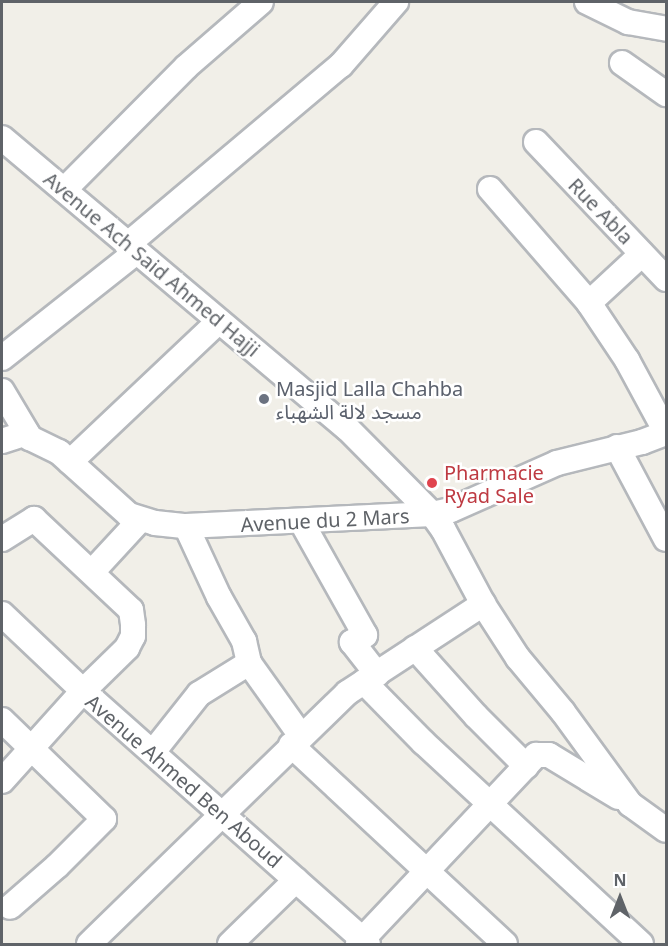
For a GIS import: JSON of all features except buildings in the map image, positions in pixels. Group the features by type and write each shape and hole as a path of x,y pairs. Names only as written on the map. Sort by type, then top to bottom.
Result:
{"street":[{"path":"64,190 186,67 261,2"},
{"path":"2,357 131,249 341,65 396,2"},
{"path":"587,2 628,22 666,29"},
{"path":"622,63 666,94"},
{"name":"Avenue Ach Said Ahmed Hajji","path":"2,138 131,249 348,429 432,514 443,529 483,603 518,658 563,712 630,804 666,830"},
{"name":"Rue Abla","path":"536,142 666,279"},
{"path":"490,189 589,303 627,360 666,433"},
{"path":"589,303 642,254"},
{"path":"70,462 219,321"},
{"path":"2,391 27,433 2,441"},
{"name":"Avenue du 2 Mars","path":"27,433 30,438 45,443 70,462 121,509 140,520 186,526 432,514 451,510 557,463 666,433"},
{"path":"617,447 666,539"},
{"path":"2,539 34,519 131,610 133,636 127,648 83,691 2,781"},
{"path":"92,572 140,520"},
{"path":"301,521 365,635 352,642 370,678 423,742 641,945"},
{"path":"186,526 219,597 244,641 249,663 296,741 505,945"},
{"path":"89,945 347,693 483,603"},
{"name":"Avenue Ahmed Ben Aboud","path":"2,614 83,691 296,880 363,943"},
{"path":"415,648 476,716 526,766"},
{"path":"153,752 199,694 249,663"},
{"path":"2,720 104,819 57,866 10,908"},
{"path":"363,943 536,755 549,755 630,804"},
{"path":"230,945 296,880"}],"place":[{"name":"Masjid Lalla Chahba مسجد لالة الشهباء","path":"264,399"},
{"name":"Pharmacie Ryad Sale","path":"432,483"}]}
